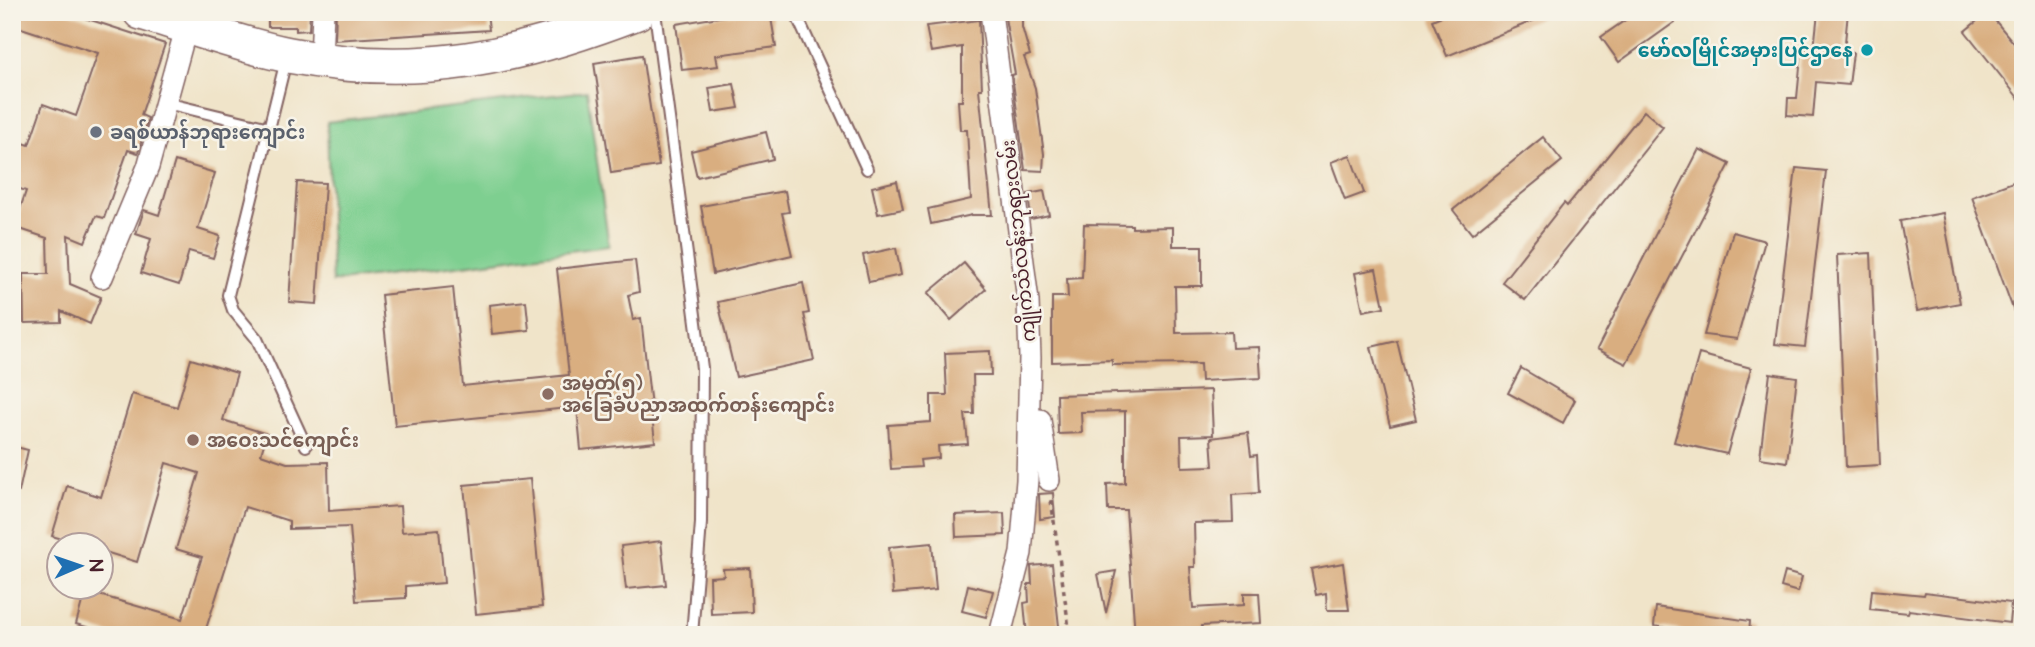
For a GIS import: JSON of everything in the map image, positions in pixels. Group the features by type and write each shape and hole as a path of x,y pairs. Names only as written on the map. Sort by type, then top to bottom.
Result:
{"main road":[{"path":"141,12 304,57 378,65 445,64 504,56 588,22 637,12"}],"street":[{"path":"304,57 323,12"},
{"name":"ကျိုက်သံလန်းဘုရားလမ်း","path":"991,12 1028,301 1030,358 1029,453 1021,553 1000,635"},
{"path":"102,277 148,167 187,26"},
{"path":"1030,358 1048,480"}],"lane":[{"path":"655,12 702,368 701,523 692,635"},
{"path":"795,12 867,169"},
{"path":"304,57 269,128 228,295 233,310 257,339 306,446"},
{"path":"166,103 269,128"}],"path":[{"path":"1048,480 1070,635"}],"green space":[{"path":"587,91 609,246 332,282 327,122"}],"building":[{"path":"12,12 66,12 165,44 141,115 148,118 138,153 128,150 104,218 96,216 85,242 68,235 70,284 101,297 90,324 61,311 61,322 24,323 23,274 48,274 47,238 14,227 26,191 12,186 12,139 29,145 43,104 76,116 98,53 12,25"},
{"path":"268,12 310,12 309,30 268,27"},
{"path":"336,12 487,12 489,30 335,40"},
{"path":"770,12 776,47 716,55 718,66 682,70 676,24 737,14"},
{"path":"1004,12 1022,12 1022,27 1030,55 1024,57 1035,88 1044,154 1043,171 1025,170 1012,75 1015,74"},
{"path":"1451,12 1552,13 1447,56 1432,20"},
{"path":"1637,12 1689,12 1619,62 1601,37"},
{"path":"1818,12 1848,12 1844,52 1853,53 1849,85 1816,82 1813,117 1787,115 1788,98 1797,98 1802,47 1814,49"},
{"path":"1988,12 2023,54 2023,104 1965,31"},
{"path":"979,20 982,89 979,89 992,215 972,215 931,224 928,209 971,199 967,130 960,130 958,101 962,101 962,47 931,52 926,26"},
{"path":"642,55 659,166 611,173 594,63"},
{"path":"734,84 739,108 713,112 709,88"},
{"path":"1644,111 1663,127 1525,300 1502,282 1564,203 1567,206"},
{"path":"766,132 773,159 697,177 691,151"},
{"path":"1543,137 1562,161 1472,234 1453,210"},
{"path":"1699,149 1730,164 1626,364 1597,349"},
{"path":"1350,155 1364,193 1345,200 1331,162"},
{"path":"175,161 215,173 198,229 220,236 213,258 189,251 179,285 141,273 151,239 136,234 144,210 159,215"},
{"path":"1796,168 1826,171 1805,347 1775,344"},
{"path":"897,181 903,209 878,214 872,187"},
{"path":"297,182 325,183 317,304 289,302"},
{"path":"2013,182 2023,208 2021,331 1972,197"},
{"path":"785,191 789,212 782,213 792,255 713,274 701,206"},
{"path":"1044,191 1049,215 1031,219 1028,194"},
{"path":"1943,213 1960,303 1917,311 1900,221"},
{"path":"1084,224 1132,225 1132,228 1173,227 1173,246 1202,246 1202,286 1175,286 1176,333 1231,332 1232,348 1259,347 1261,378 1201,381 1200,364 1112,365 1112,360 1052,362 1052,297 1068,297 1067,279 1082,278"},
{"path":"1733,232 1765,241 1737,339 1704,335"},
{"path":"896,248 901,275 869,282 863,255"},
{"path":"1871,253 1880,465 1846,467 1837,255"},
{"path":"635,260 639,292 628,295 633,320 641,318 655,442 581,450 577,407 395,426 381,295 453,287 463,386 569,375 557,269"},
{"path":"964,263 986,289 951,320 928,293"},
{"path":"1376,269 1384,307 1363,311 1355,273"},
{"path":"803,283 809,313 804,314 814,360 736,377 718,302"},
{"path":"526,301 529,330 492,334 489,305"},
{"path":"1397,341 1416,420 1390,426 1371,347"},
{"path":"990,351 991,375 973,375 974,414 965,414 968,444 938,446 939,458 920,460 921,467 891,469 888,425 931,422 931,395 947,395 945,353"},
{"path":"1699,354 1751,368 1727,454 1674,442"},
{"path":"191,359 237,373 223,420 267,434 261,454 287,463 328,462 329,511 400,506 402,532 439,529 444,583 406,586 406,598 356,601 350,527 289,529 289,521 245,507 204,635 114,635 76,624 82,602 116,600 182,619 202,557 176,549 199,473 166,463 137,562 116,555 116,532 53,532 67,486 101,497 132,394 177,407"},
{"path":"1521,368 1575,400 1563,423 1508,393"},
{"path":"1770,373 1797,377 1787,462 1760,458"},
{"path":"1211,390 1213,435 1181,436 1182,467 1213,466 1211,438 1248,433 1251,456 1257,455 1259,493 1232,495 1233,522 1194,523 1195,567 1190,567 1193,608 1244,605 1244,593 1259,593 1261,623 1201,626 1202,635 1135,635 1126,510 1108,510 1107,484 1125,483 1125,411 1081,412 1082,433 1058,434 1057,395"},
{"path":"12,446 28,450 19,492 12,491"},
{"path":"530,479 542,607 476,614 464,485"},
{"path":"1053,493 1055,517 1040,519 1039,494"},
{"path":"1004,513 1005,535 956,537 955,515"},
{"path":"661,541 666,585 626,589 621,546"},
{"path":"932,543 936,590 893,594 889,547"},
{"path":"1343,563 1349,610 1327,610 1326,593 1316,595 1311,569"},
{"path":"1052,564 1060,635 1027,635 1024,603 1029,602 1031,566"},
{"path":"750,568 752,612 711,614 710,577 724,576 723,569"},
{"path":"1116,571 1106,613 1098,574"},
{"path":"1785,572 1802,577 1798,592 1781,587"},
{"path":"968,585 993,591 986,617 962,611"},
{"path":"1872,590 1924,595 1925,592 2011,603 2009,623 1909,610 1908,613 1870,609"},
{"path":"1656,607 1750,621 1749,635 1710,635 1654,626"}],"place":[{"name":"မော်လမြိုင်အမှားပြင်ဌာနေ","path":"1867,50"},
{"name":"ခရစ်ယာန်ဘုရားကျောင်း","path":"96,132"},
{"name":"အမုတ်(၅) အခြေခံပညာအထက်တန်းကျောင်း","path":"548,394"},
{"name":"အဝေးသင်ကျောင်း","path":"193,440"}]}
